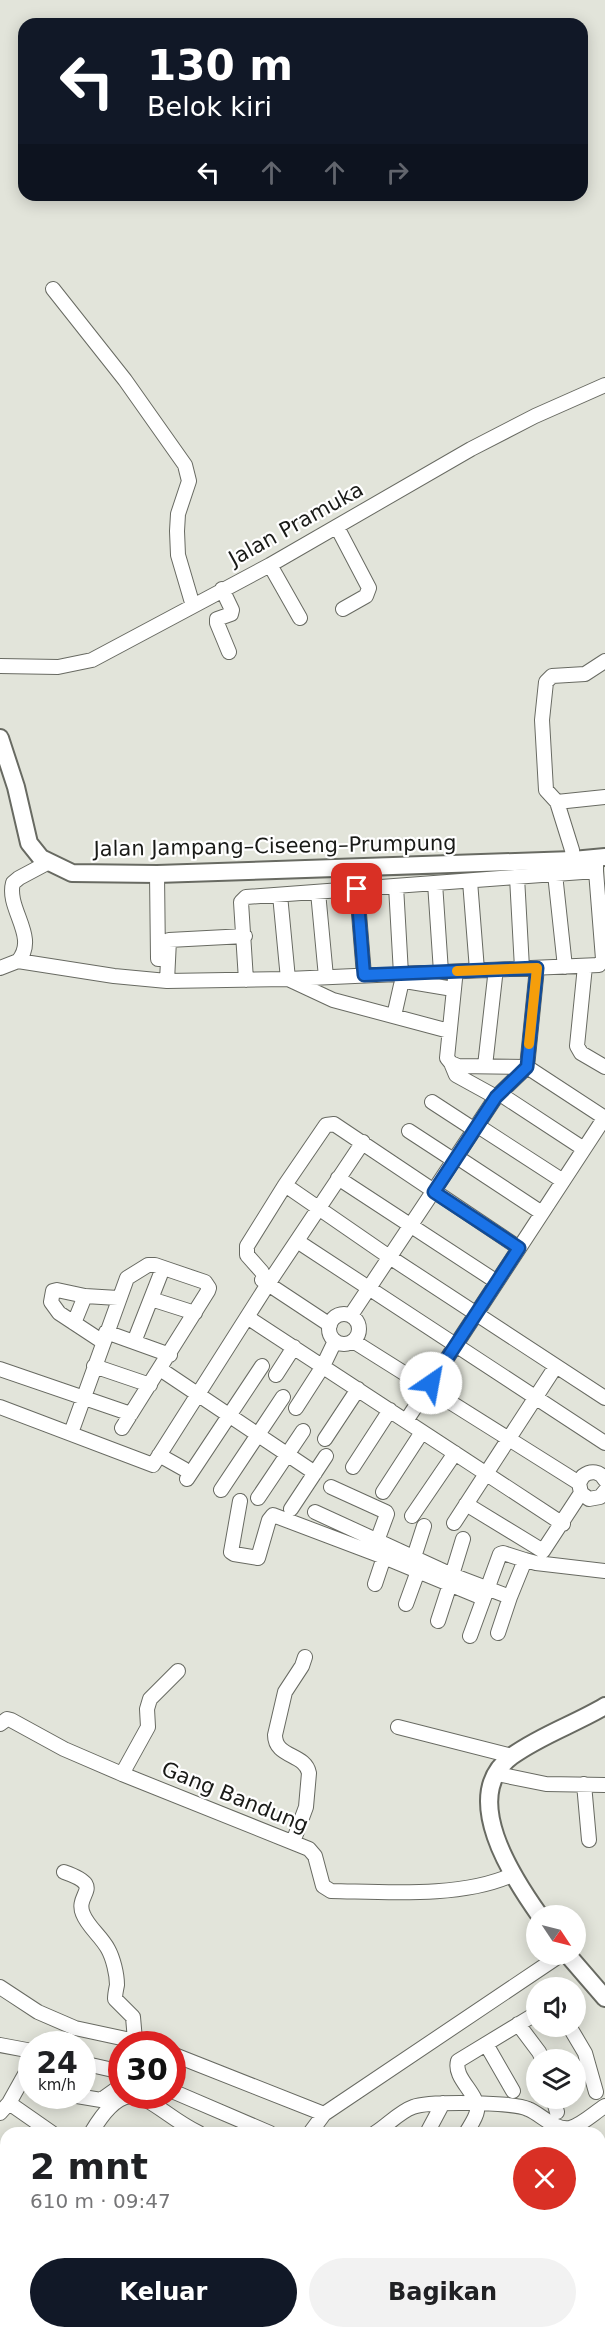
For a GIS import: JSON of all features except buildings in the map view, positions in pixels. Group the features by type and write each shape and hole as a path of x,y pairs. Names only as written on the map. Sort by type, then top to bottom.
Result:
{"main road":[{"name":"Jalan Jampang–Ciseeng–Prumpung","path":"0,738 16,787 29,843 41,858 72,873 157,874 573,860 599,862"},
{"path":"532,1905 512,1875 500,1849 492,1824 491,1789 497,1774 512,1756 605,1706"},
{"path":"575,1965 605,1998"}],"street":[{"path":"53,289 125,380 186,465 189,481 178,514 178,555 192,606"},
{"name":"Jalan Pramuka","path":"0,666 58,667 92,660 270,565 471,449 535,416 605,385"},
{"path":"337,527 369,588 366,596 344,609"},
{"path":"270,565 300,618"},
{"path":"222,589 232,610 231,614 217,619 217,623 230,652"},
{"path":"573,860 557,802 546,790 542,720 546,682 552,676 585,674 605,661"},
{"path":"557,802 605,797"},
{"path":"18,961 23,954 25,935 14,904 12,887 19,878 49,862"},
{"path":"0,968 18,961 162,981 246,980 288,979 598,965 603,959 599,862 555,874 243,899 241,902 245,936 246,980"},
{"path":"157,874 162,981"},
{"path":"555,874 565,967"},
{"path":"517,877 522,968"},
{"path":"470,881 477,970"},
{"path":"435,883 441,972"},
{"path":"396,886 401,974"},
{"path":"357,889 364,975"},
{"path":"318,892 326,977"},
{"path":"280,895 288,979"},
{"path":"162,981 169,940 245,936"},
{"path":"585,966 577,1046 581,1053 605,1067"},
{"path":"351,1315 498,1096 527,1067 537,968"},
{"path":"485,1066 495,977"},
{"path":"288,979 333,1000 449,1031"},
{"path":"394,1017 401,985 405,981 454,984 447,1058 456,1075 498,1096 584,1149"},
{"path":"406,1421 605,1117 527,1067 458,1066 451,1063"},
{"path":"432,1102 563,1181"},
{"path":"331,1322 266,1278 247,1255 247,1246 326,1125 334,1124 363,1142 519,1248"},
{"path":"409,1131 542,1213"},
{"path":"0,1407 153,1465 194,1392 266,1278 297,1241 363,1142"},
{"path":"338,1178 497,1282"},
{"path":"285,1185 391,1258 605,1398"},
{"path":"297,1241 605,1443"},
{"path":"71,1433 127,1278 148,1265 163,1268 207,1285 208,1291 188,1310 173,1349 122,1428"},
{"path":"134,1342 163,1268"},
{"path":"144,1462 248,1317 266,1278"},
{"path":"118,1298 85,1296 57,1290 51,1294 51,1302 59,1313 104,1337 173,1349"},
{"path":"74,1323 85,1296"},
{"path":"151,1299 188,1310"},
{"path":"339,1315 351,1315 359,1324 355,1339 341,1344 335,1341 331,1337 331,1322 339,1315"},
{"path":"248,1317 563,1524"},
{"path":"355,1339 581,1484 589,1499 603,1496"},
{"path":"297,1408 323,1366 335,1341"},
{"path":"276,1375 294,1347"},
{"path":"94,1366 150,1384"},
{"path":"159,1455 185,1474 262,1366"},
{"path":"454,1523 556,1366"},
{"path":"0,1369 131,1414"},
{"path":"160,1369 315,1473"},
{"path":"325,1440 357,1389"},
{"path":"221,1490 283,1397"},
{"path":"353,1467 390,1410"},
{"path":"258,1498 303,1431"},
{"path":"383,1492 422,1432"},
{"path":"412,1516 455,1453"},
{"path":"291,1509 326,1456"},
{"path":"466,1504 543,1551 563,1524 581,1484 593,1472 604,1475"},
{"path":"331,1487 386,1512 383,1548 375,1584"},
{"path":"240,1501 231,1552 234,1554 258,1558 269,1520 273,1515 383,1548"},
{"path":"315,1512 451,1580 484,1593 510,1597"},
{"path":"405,1604 424,1526"},
{"path":"438,1621 463,1539"},
{"path":"470,1636 484,1593 502,1552 536,1563 605,1571"},
{"path":"498,1633 525,1560"},
{"path":"292,1842 306,1807 309,1773 308,1768 302,1762 280,1751 275,1743 275,1736 285,1692 302,1666 305,1657"},
{"path":"122,1774 148,1727 147,1709 150,1699 178,1671"},
{"name":"Gang Bandung","path":"0,1724 7,1719 11,1720 64,1749 313,1852 323,1884 331,1891 386,1892 465,1888 494,1883 512,1875"},
{"path":"398,1728 512,1756"},
{"path":"497,1774 546,1784 605,1785"},
{"path":"585,1784 588,1840"},
{"path":"64,1872 81,1878 85,1882 87,1889 82,1907 83,1915 109,1950 116,1979 115,1999 133,2017 134,2031"},
{"path":"186,2061 317,2124 331,2120 351,2108 554,1965"},
{"path":"0,1987 38,2012 75,2028 108,2035"},
{"path":"469,2127 477,2112 476,2104 457,2066 458,2061 526,2019"},
{"path":"518,2024 537,2049"},
{"path":"576,2037 585,2053 596,2092"},
{"path":"486,2044 513,2091"},
{"path":"0,2045 18,2048"},
{"path":"18,2086 5,2108 41,2127"},
{"path":"100,2127 113,2103 124,2097 135,2096 147,2100 190,2127"},
{"path":"186,2097 256,2127"},
{"path":"430,2127 442,2103"},
{"path":"385,2127 412,2107 442,2103 527,2108 549,2122 563,2127"},
{"path":"570,2127 605,2106"}],"slow traffic":[{"path":"457,971 537,968 529,1044"}],"route":[{"path":"357,889 364,975 537,968 527,1067 496,1097 434,1192 519,1248 431,1383"}]}
